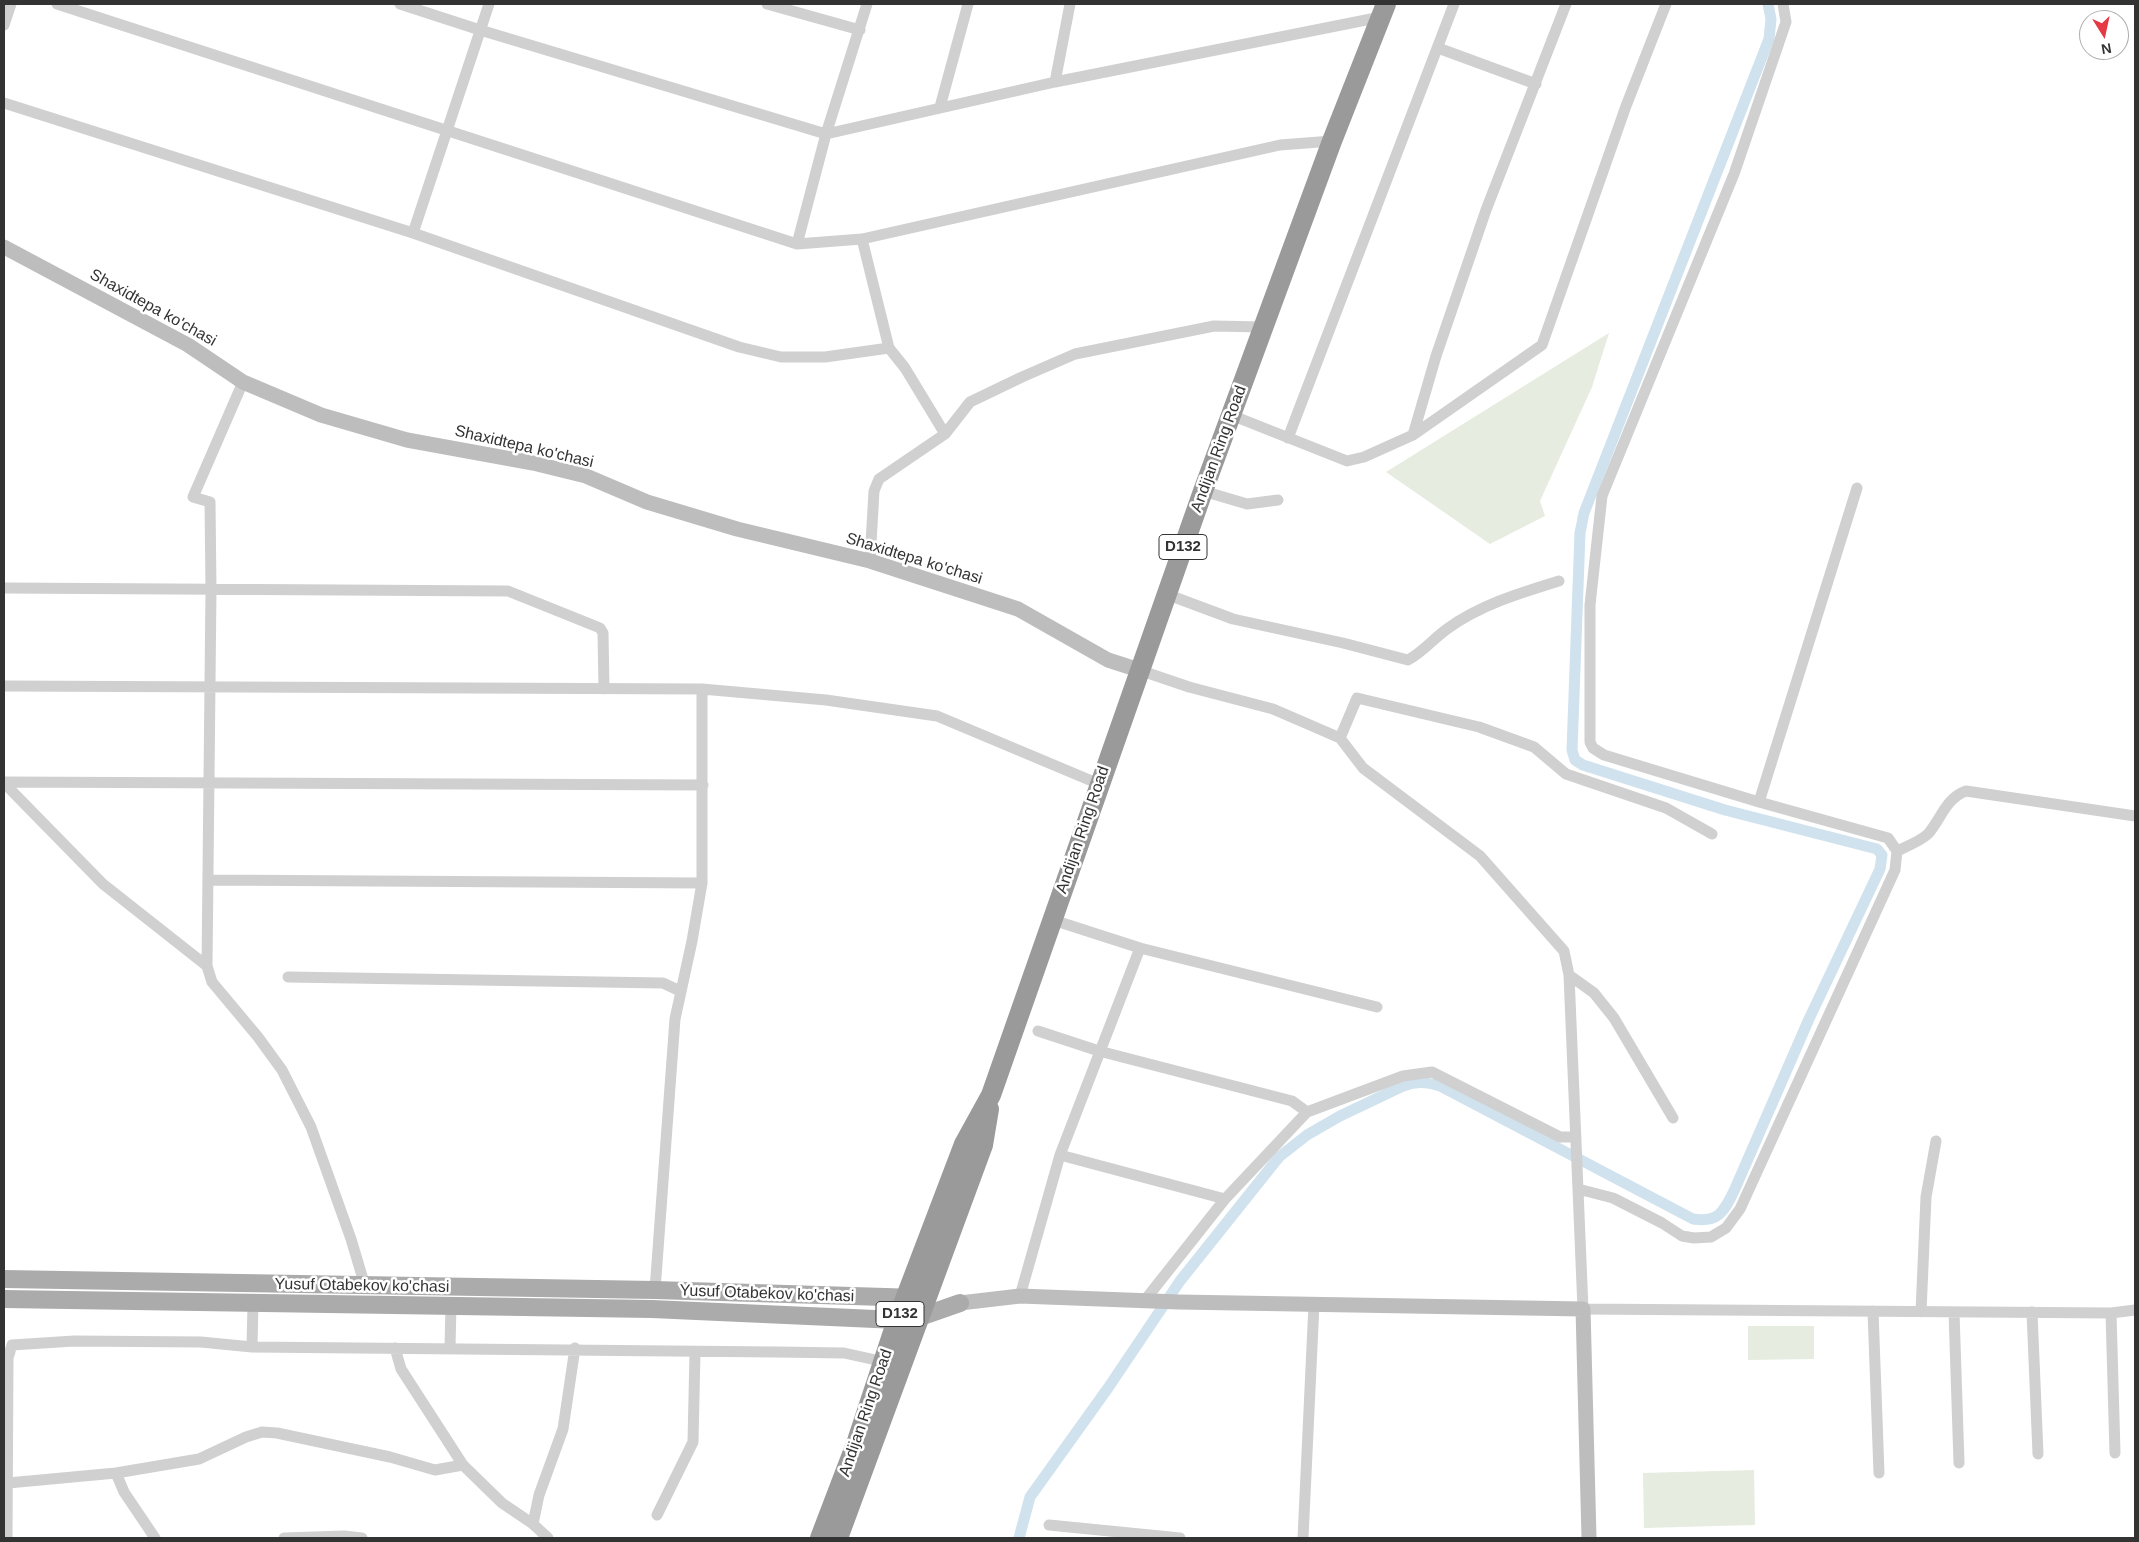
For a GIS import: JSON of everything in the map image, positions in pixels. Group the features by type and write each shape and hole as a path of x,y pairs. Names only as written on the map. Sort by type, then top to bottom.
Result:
{"highway":[{"name":"Andijan Ring Road","path":"820,1538 884,1362 897,1320 964,1144 991,1095 1139,670 1263,326 1332,140 1384,10"},
{"name":"Andijan Ring Road","path":"838,1538 983,1145 991,1095"}],"main road":[{"name":"Yusuf Otabekov ko'chasi","path":"4,1279 655,1290 927,1298 960,1303"},
{"name":"Yusuf Otabekov ko'chasi","path":"4,1299 652,1309 897,1320 920,1317 960,1303"}],"street":[{"path":"4,25 11,4"},
{"path":"58,4 447,132 797,244 862,238 1280,145 1332,140"},
{"path":"400,4 480,30 826,134 940,107 1384,10"},
{"path":"413,233 488,4"},
{"path":"767,4 860,30"},
{"path":"797,244 826,134 868,4"},
{"path":"940,107 968,4"},
{"path":"1055,82 1070,4"},
{"path":"1288,438 1454,4"},
{"path":"1413,435 1436,356 1486,210 1566,4"},
{"path":"1231,415 1347,460 1364,457 1413,435 1542,345 1626,106 1666,4"},
{"path":"1578,1184 1613,1198 1662,1223 1682,1236 1711,1237 1726,1228 1740,1209 1895,870 1897,851 1888,838 1604,755 1593,748 1590,742 1590,605 1602,496 1734,174 1786,22 1783,4"},
{"path":"1438,48 1536,84"},
{"path":"4,103 413,233 739,347 782,357 825,357 889,348"},
{"path":"862,238 889,348 946,434"},
{"name":"Shaxidtepa ko'chasi","path":"4,247 188,345 243,382 322,414 407,440 534,463 586,476 647,502 737,529 870,561 1018,609 1108,660 1139,670"},
{"path":"870,561 874,491 879,479 946,434 970,402 1022,376 1075,354 1214,326 1263,326"},
{"path":"243,382 193,497 210,502 211,588 207,966 212,982 253,1030 282,1070 311,1127 352,1239 365,1286"},
{"path":"1760,802 1857,488"},
{"path":"1203,492 1247,504 1278,500"},
{"path":"1166,594 1233,619 1343,643 1408,660 1420,654 1447,629 1501,599 1559,581"},
{"path":"4,588 508,591 600,628 603,633 604,689"},
{"path":"1139,670 1189,687 1273,709 1340,738 1363,768 1480,856 1564,951 1569,975 1577,1142 1589,1538"},
{"path":"4,686 702,689 826,700 937,716 1099,784"},
{"path":"655,1290 675,1019 702,883 702,689"},
{"path":"1340,738 1357,698 1479,727 1534,747 1566,774 1666,808 1712,834"},
{"path":"4,783 703,785"},
{"path":"4,783 103,884 207,966"},
{"path":"1897,851 1915,843 1927,834 1955,794 1966,791 2135,816"},
{"path":"208,880 702,883"},
{"path":"1052,920 1140,948 1377,1007"},
{"path":"1020,1296 1060,1155 1140,948"},
{"path":"1569,975 1594,993 1614,1018 1673,1118"},
{"path":"288,977 663,983 680,991"},
{"path":"1038,1031 1100,1051 1292,1101 1307,1112"},
{"path":"1148,1300 1225,1200 1307,1112 1403,1076 1432,1072 1560,1136 1577,1142"},
{"path":"1921,1312 1926,1197 1936,1140"},
{"path":"1060,1155 1225,1200"},
{"path":"960,1303 1020,1296 1179,1302 1583,1310 2111,1313 2135,1310"},
{"path":"252,1347 253,1302"},
{"path":"1303,1538 1314,1304"},
{"path":"450,1348 451,1306"},
{"path":"1873,1311 1880,1473"},
{"path":"1954,1312 1960,1463"},
{"path":"2032,1312 2038,1454"},
{"path":"2111,1313 2115,1452"},
{"path":"7,1538 6,1356 12,1345 25,1343 201,1342 252,1347 575,1348 695,1352 844,1353 884,1362"},
{"path":"395,1348 400,1369 462,1465 502,1503 533,1524 548,1538"},
{"path":"533,1524 539,1495 562,1428 575,1348"},
{"path":"657,1515 693,1442 695,1352"},
{"path":"8,1483 116,1473 199,1459 246,1436 262,1432 276,1432 371,1453 435,1470 462,1465"},
{"path":"116,1473 124,1492 155,1538"},
{"path":"1049,1525 1180,1538"},
{"path":"284,1538 344,1536 362,1538"}],"shaded area":[{"path":"1609,333 1592,387 1540,501 1545,516 1490,544 1386,472"},
{"path":"1748,1326 1814,1326 1814,1359 1748,1360"},
{"path":"1754,1470 1755,1525 1644,1528 1643,1473"}],"waterway":[{"path":"1019,1538 1030,1497 1108,1388 1180,1281 1279,1157 1307,1135 1340,1116 1408,1084 1430,1084 1440,1086 1693,1219 1709,1219 1720,1214 1734,1191 1809,1019 1880,869 1882,855 1877,849 1725,810 1583,765 1575,760 1572,750 1580,533 1584,513 1769,39 1771,19 1768,4"}]}
